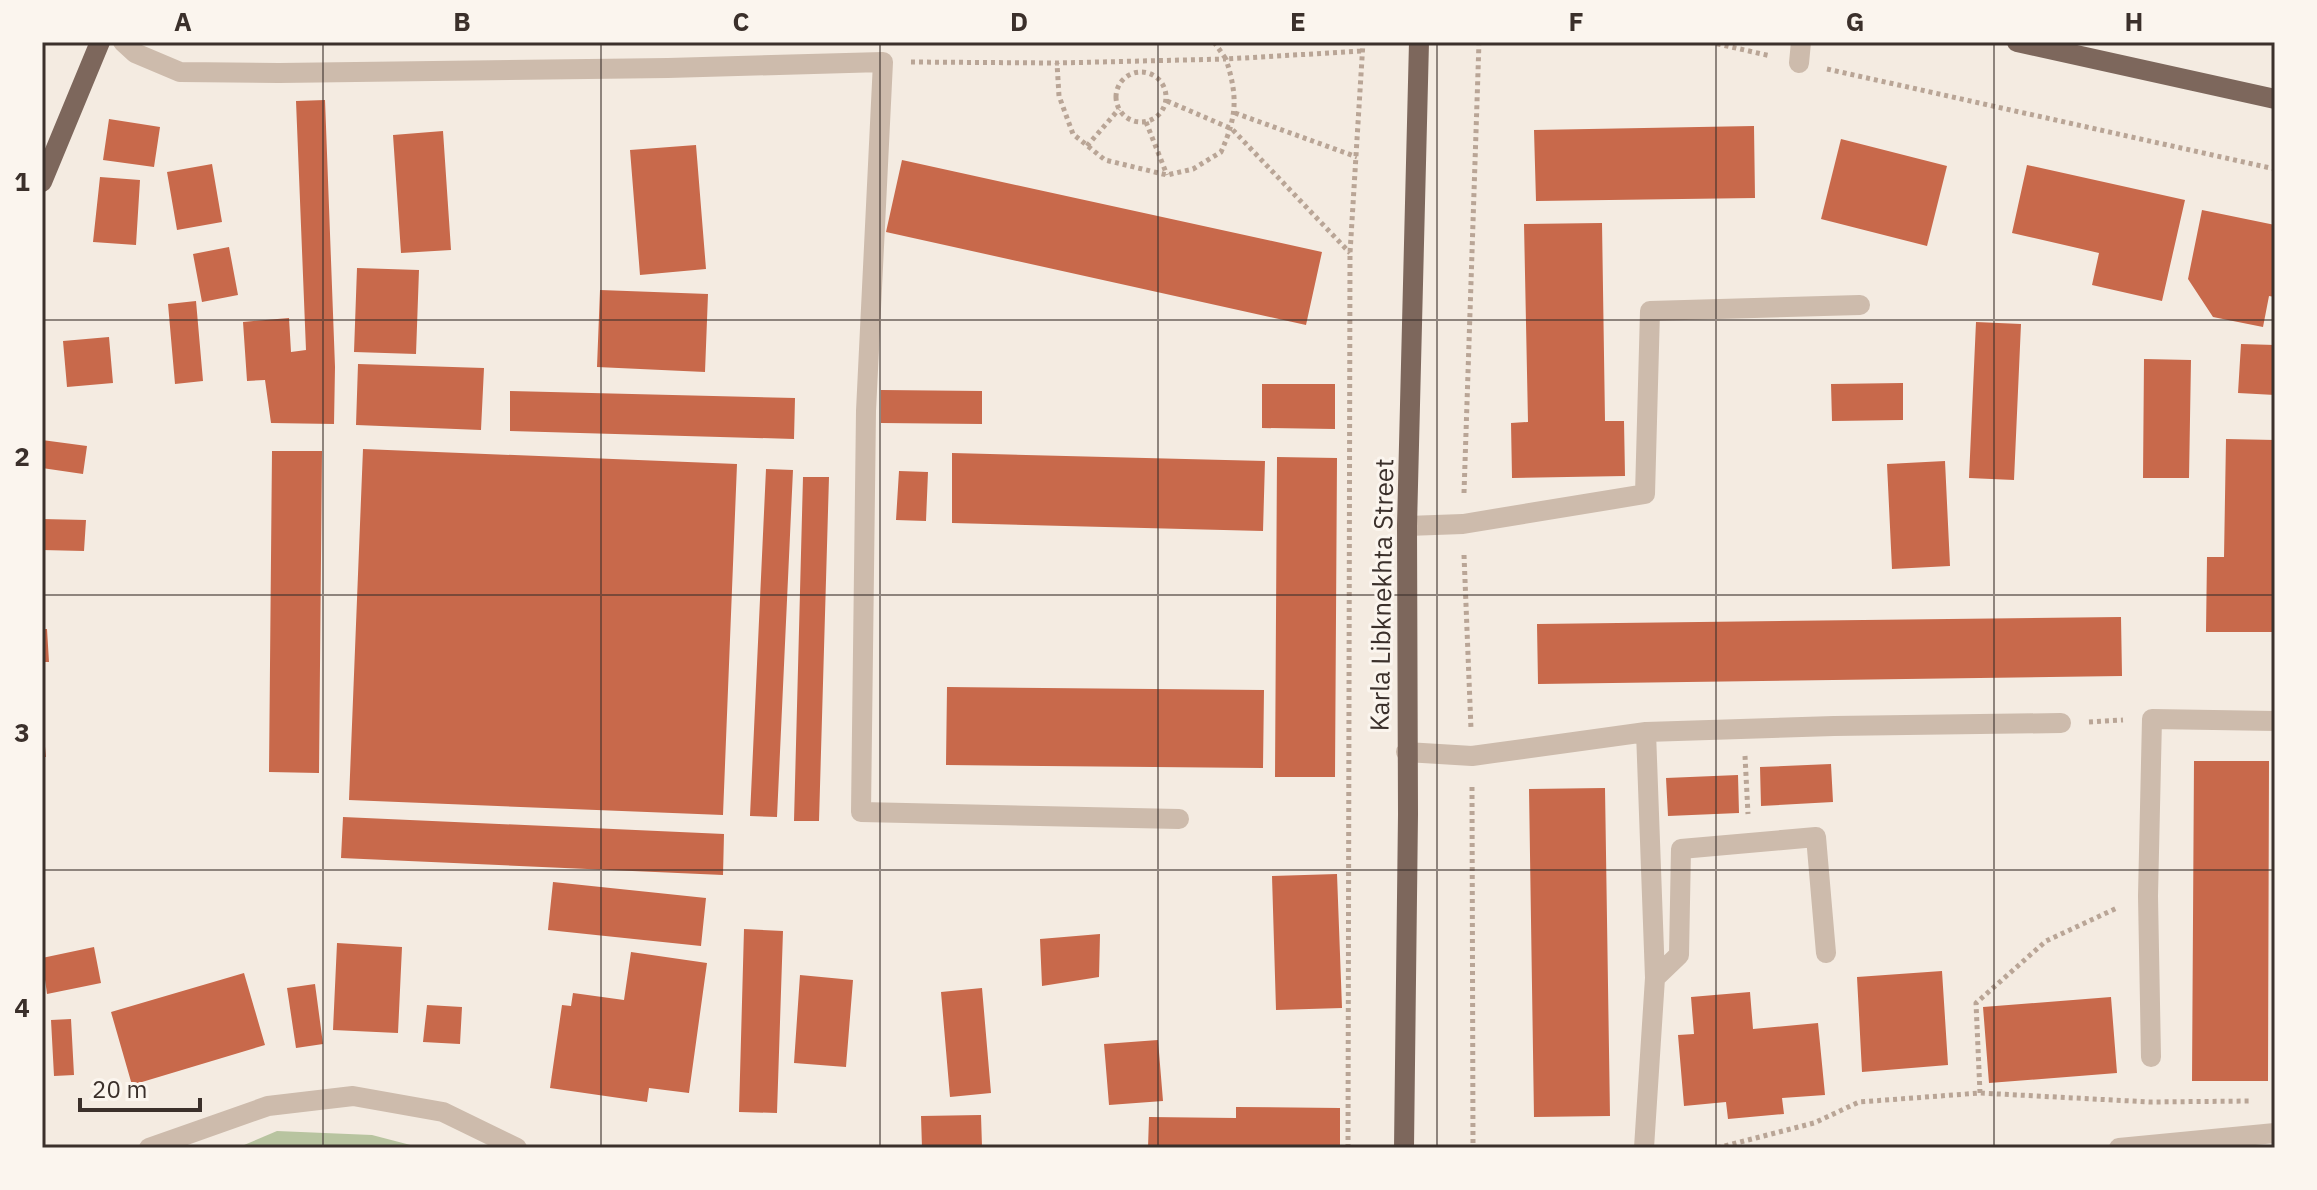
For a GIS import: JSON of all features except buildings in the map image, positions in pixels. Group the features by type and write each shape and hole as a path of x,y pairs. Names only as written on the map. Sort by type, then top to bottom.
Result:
{"main road":[{"path":"42,182 100,42"},
{"name":"Karla Libknekhta Street","path":"1404,1148 1407,526 1419,42"},
{"path":"2017,42 2275,99"}],"street":[{"path":"123,42 135,53 180,72 668,68 883,62 866,411 861,812 1179,819"},
{"path":"1407,526 1463,524 1645,494 1650,311 1860,305"},
{"path":"2151,1057 2148,896 2152,719 2275,721"},
{"path":"1406,752 1472,756 1646,732 2061,723"},
{"path":"1644,1148 1655,978 1646,732"},
{"path":"1655,978 1679,955 1681,849 1816,837 1826,953"},
{"path":"149,1148 268,1106 353,1096 443,1112 517,1148"},
{"path":"2119,1148 2275,1133"}],"path":[{"path":"1057,63 1059,96 1073,134 1105,160 1167,175 1193,169 1221,152 1232,129 1234,84 1226,59 1214,42"},
{"path":"1348,1148 1350,253 1363,42"},
{"path":"1473,1148 1472,756 1463,524 1479,42"},
{"path":"1709,42 1800,52 2275,169"},
{"path":"883,62 1057,63 1226,59 1363,51"},
{"path":"1136,61 1137,72"},
{"path":"1137,72 1152,74 1164,85 1167,101 1160,115 1146,122 1130,119 1119,109 1116,93 1123,79 1137,72"},
{"path":"1167,101 1232,129 1350,253"},
{"path":"1087,146 1119,109"},
{"path":"1235,113 1357,157"},
{"path":"1146,122 1167,175"},
{"path":"2061,723 2152,719"},
{"path":"1744,728 1750,843"},
{"path":"1980,1093 1976,1003 2046,941 2148,896"},
{"path":"1717,1148 1814,1123 1859,1102 1980,1093 2150,1102 2259,1101"}],"green space":[{"path":"277,1131 372,1135 422,1148 237,1148"}]}
